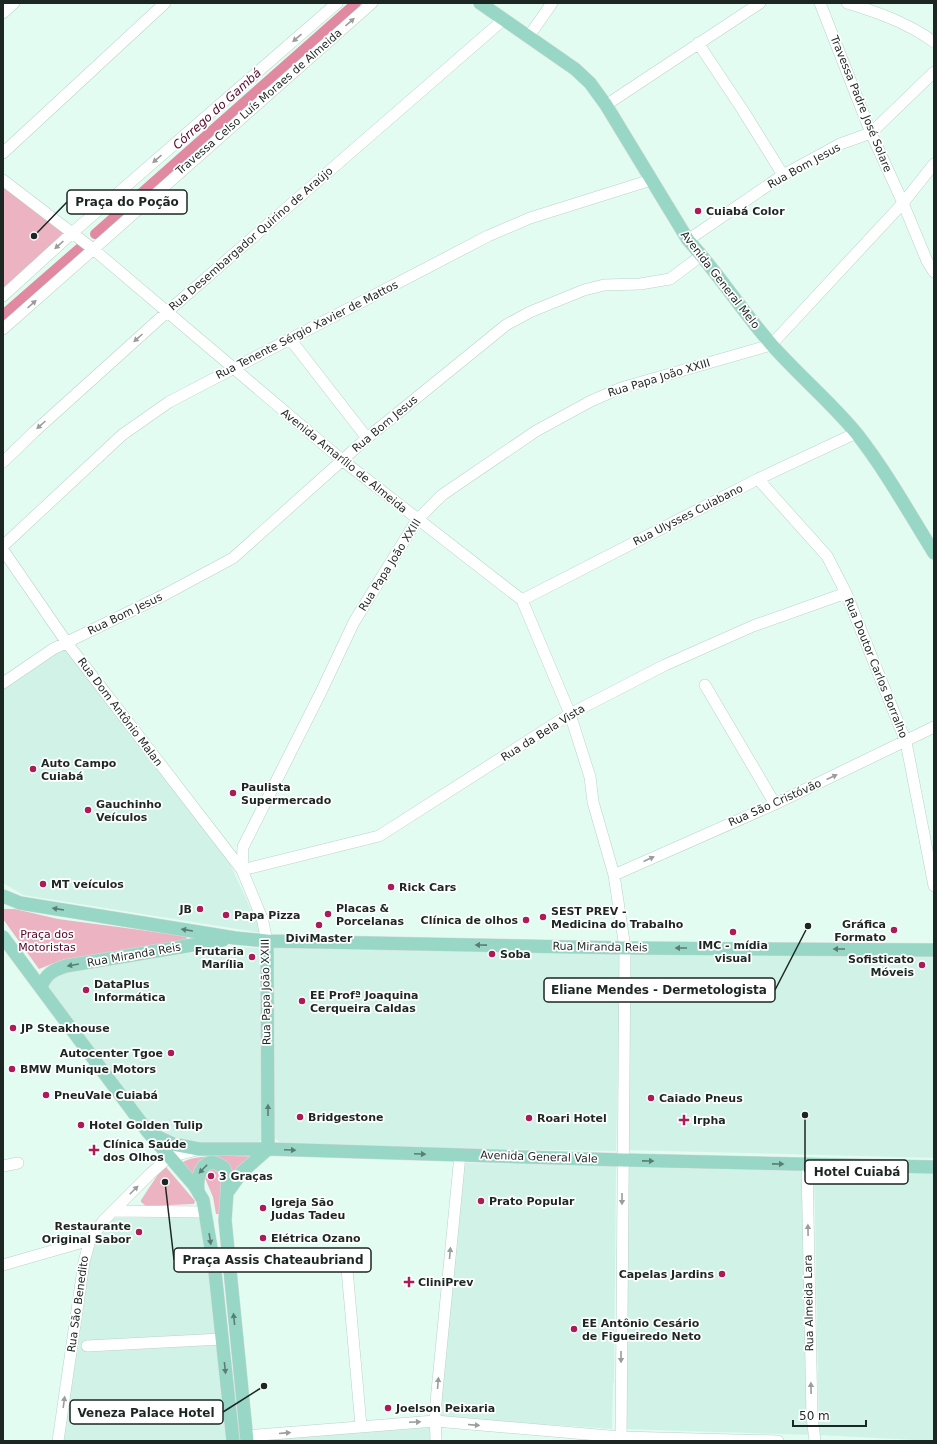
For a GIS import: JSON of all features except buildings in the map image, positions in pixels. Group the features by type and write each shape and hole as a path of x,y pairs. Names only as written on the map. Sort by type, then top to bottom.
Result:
{"main road":[{"name":"Avenida General Melo","path":"480,3 575,69 590,83 606,105 688,240 702,255 738,304 771,345 856,433 884,470 934,553"},
{"path":"3,896 20,903 235,938 267,940"},
{"path":"3,936 148,1132 198,1191"},
{"name":"Rua Miranda Reis","path":"40,987 44,978 53,971 66,966 235,938"},
{"name":"Rua Miranda Reis","path":"267,940 625,948 934,950"},
{"name":"Rua Papa João XXIII","path":"267,940 268,1149"},
{"name":"Avenida General Vale","path":"148,1132 173,1144 199,1149 268,1149 622,1160 934,1167"},
{"path":"226,1194 242,1172 268,1149"},
{"path":"233,1441 216,1272 206,1212 198,1191 197,1181 199,1172 205,1166 215,1163 221,1165 226,1171 228,1178 226,1194 226,1235 246,1439"}],"street":[{"path":"3,13 14,3"},
{"path":"3,154 165,3"},
{"path":"3,296 72,233 337,3"},
{"name":"Travessa Celso Luís Moraes de Almeida","path":"3,330 372,3"},
{"path":"528,36 552,3"},
{"path":"606,105 760,3"},
{"name":"Travessa Padre José Solare","path":"820,3 871,133 903,203 927,261 934,272"},
{"path":"847,3 870,10 899,22 934,42"},
{"name":"Rua Desembargador Quirino de Araújo","path":"3,462 34,432 167,312 503,20"},
{"path":"698,43 783,175"},
{"name":"Rua Bom Jesus","path":"688,240 783,175 840,144 871,133 934,72"},
{"path":"771,345 903,203 934,164"},
{"name":"Avenida Amarílio de Almeida","path":"3,180 93,249 342,460 417,520 522,600 570,714 590,777 593,802 614,874 625,948 622,1160 621,1439"},
{"name":"Rua Tenente Sérgio Xavier de Mattos","path":"3,546 122,435 169,402 488,236 530,218 651,180"},
{"name":"Rua Bom Jesus","path":"3,683 52,649 233,558 264,533 367,438 506,325 530,312 584,290 604,285 640,284 670,278 702,255"},
{"path":"290,339 367,438"},
{"name":"Rua Papa João XXIII","path":"267,940 262,918 242,870 243,847 321,692 354,622 417,520 442,494 536,431 591,401 621,388 771,345"},
{"name":"Rua Ulysses Cuiabano","path":"522,600 758,479 856,433"},
{"name":"Rua Doutor Carlos Borralho","path":"758,479 826,556 846,593 906,742 934,886"},
{"name":"Rua Dom Antônio Malan","path":"3,550 67,642 242,870"},
{"name":"Rua da Bela Vista","path":"242,870 379,836 570,714 665,665 753,626 846,593"},
{"path":"704,684 775,804"},
{"name":"Rua São Cristóvão","path":"614,874 775,804 906,742 934,727"},
{"name":"Rua São Benedito","path":"58,1441 84,1262 90,1240 114,1211 169,1157 177,1153 199,1149"},
{"path":"436,1441 435,1422 460,1155"},
{"path":"3,1166 18,1164"},
{"name":"Rua Almeida Lara","path":"807,1164 812,1416 815,1441"},
{"path":"114,1211 206,1212"},
{"path":"3,1265 90,1240"},
{"path":"346,1258 361,1426"},
{"path":"87,1346 222,1339"},
{"path":"246,1439 361,1426 435,1422 621,1439 778,1441"}],"shaded area":[{"path":"66,641 230,864 262,933 23,895 3,883 3,686"},
{"path":"238,947 264,948 261,1140 258,1144 199,1144 171,1136 140,1116 45,985 47,976 86,966"},
{"path":"274,948 621,950 616,1151 285,1146 274,1138"},
{"path":"631,949 934,953 934,1158 625,1150"},
{"path":"463,1163 616,1165 614,1383 612,1429 438,1417"},
{"path":"621,1167 804,1171 811,1435 624,1429"},
{"path":"814,1169 934,1172 934,1441 819,1435"},
{"path":"202,1217 211,1270 227,1441 63,1441 84,1287 93,1248 108,1222 115,1218"},
{"path":"431,1426 433,1441 252,1441"}],"green space":[{"path":"3,182 66,233 3,293"},
{"name":"Praça dos Motoristas","path":"3,909 15,909 58,919 186,936 187,940 62,960 39,969 3,919"},
{"path":"215,1156 252,1156 230,1177 223,1161 195,1178 181,1163 196,1158"},
{"path":"166,1167 195,1201 194,1204 146,1206 141,1202 159,1173"},
{"path":"214,1168 217,1169 222,1175 221,1214 216,1214 213,1197 205,1178 207,1171"}],"waterway":[{"name":"Córrego do Gambá","path":"95,234 356,3"},
{"name":"Córrego do Gambá","path":"3,315 81,247"}],"place":[{"name":"Cuiabá Color","path":"698,211"},
{"name":"Praça do Poção","path":"34,236"},
{"name":"Auto Campo Cuiabá","path":"33,769"},
{"name":"Paulista Supermercado","path":"233,793"},
{"name":"Gauchinho Veículos","path":"88,810"},
{"name":"MT veículos","path":"43,884"},
{"name":"Rick Cars","path":"391,887"},
{"name":"JB","path":"200,909"},
{"name":"Placas & Porcelanas","path":"328,914"},
{"name":"Papa Pizza","path":"226,915"},
{"name":"SEST PREV - Medicina do Trabalho","path":"543,917"},
{"name":"Clínica de olhos","path":"526,920"},
{"name":"DiviMaster","path":"319,925"},
{"name":"Eliane Mendes - Dermetologista","path":"808,926"},
{"name":"Gráfica Formato","path":"894,930"},
{"name":"IMC - mídia visual","path":"733,932"},
{"name":"Soba","path":"492,954"},
{"name":"Frutaria Marília","path":"252,957"},
{"name":"Sofisticato Móveis","path":"922,965"},
{"name":"DataPlus Informática","path":"86,990"},
{"name":"EE Profª Joaquina Cerqueira Caldas","path":"302,1001"},
{"name":"JP Steakhouse","path":"13,1028"},
{"name":"Autocenter Tgoe","path":"171,1053"},
{"name":"BMW Munique Motors","path":"12,1069"},
{"name":"PneuVale Cuiabá","path":"46,1095"},
{"name":"Caiado Pneus","path":"651,1098"},
{"name":"Hotel Cuiabá","path":"805,1115"},
{"name":"Bridgestone","path":"300,1117"},
{"name":"Roari Hotel","path":"529,1118"},
{"name":"Irpha","path":"684,1120"},
{"name":"Hotel Golden Tulip","path":"81,1125"},
{"name":"Clínica Saúde dos Olhos","path":"94,1150"},
{"name":"3 Graças","path":"211,1176"},
{"name":"Praça Assis Chateaubriand","path":"165,1182"},
{"name":"Prato Popular","path":"481,1201"},
{"name":"Igreja São Judas Tadeu","path":"263,1208"},
{"name":"Restaurante Original Sabor","path":"139,1232"},
{"name":"Elétrica Ozano","path":"263,1238"},
{"name":"Capelas Jardins","path":"722,1274"},
{"name":"CliniPrev","path":"409,1282"},
{"name":"EE Antônio Cesário de Figueiredo Neto","path":"574,1329"},
{"name":"Veneza Palace Hotel","path":"264,1386"},
{"name":"Joelson Peixaria","path":"388,1408"}]}
